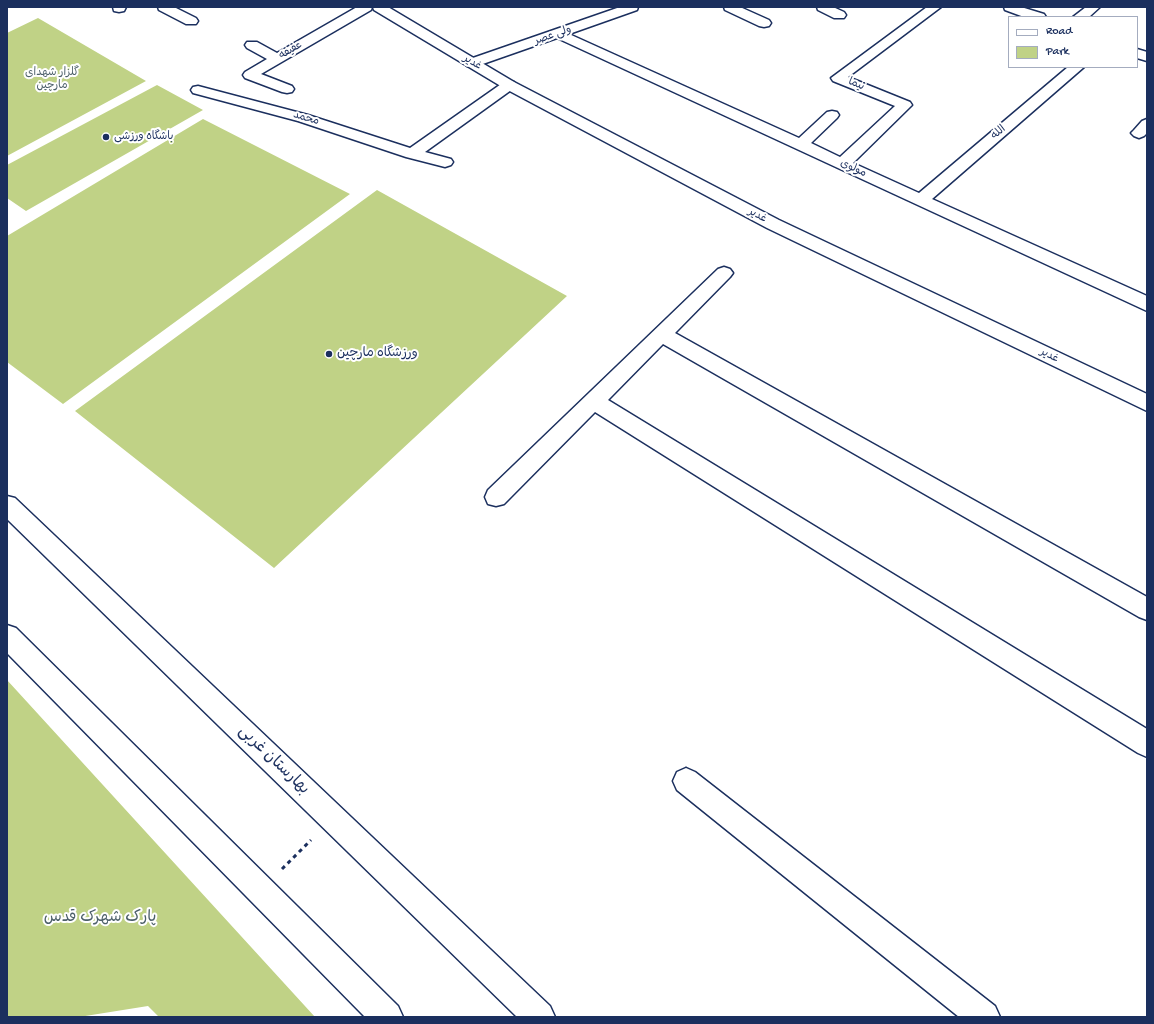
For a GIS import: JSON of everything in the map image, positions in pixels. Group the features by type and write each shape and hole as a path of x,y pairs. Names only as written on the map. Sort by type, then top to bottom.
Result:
{"street":[{"path":"164,7 191,21"},
{"name":"عفیفه","path":"287,89 250,75 277,59 296,41 366,7"},
{"name":"غدیر","path":"379,7 509,85 772,224 1147,403"},
{"name":"ولی عصر","path":"472,63 559,34 632,7"},
{"path":"730,7 764,23"},
{"path":"823,7 839,15"},
{"name":"نیما","path":"842,164 905,105 838,78 935,7"},
{"path":"1010,7 1035,16"},
{"path":"1081,16 1094,7"},
{"path":"337,10 350,15"},
{"name":"مولوی","path":"559,34 1147,304"},
{"path":"252,45 277,59"},
{"name":"الله","path":"920,200 1071,68"},
{"path":"412,154 509,85"},
{"name":"محمد","path":"198,90 303,118 412,154 445,162"},
{"path":"800,145 832,115"},
{"path":"496,497 724,273"},
{"path":"661,334 1147,609"},
{"path":"594,401 1147,744"},
{"name":"بهارستان غربی","path":"12,518 332,818 539,1017"},
{"path":"7,636 387,1017"},
{"path":"686,781 984,1017"}],"path":[{"path":"261,891 332,818"}],"green space":[{"name":"گلزار شهدای مارچین","path":"38,18 146,81 7,156 7,33"},
{"name":"باشگاه ورزشی","path":"157,85 203,110 26,211 7,198 7,165"},
{"path":"203,119 350,194 63,404 7,362 7,236"},
{"name":"ورزشگاه مارچین","path":"377,190 567,296 274,568 75,411"},
{"name":"پارک شهرک قدس","path":"7,680 315,1017 159,1017 148,1006 79,1017 7,1017"}],"place":[{"name":"باشگاه ورزشی","path":"106,137"},
{"name":"ورزشگاه مارچین","path":"329,354"}]}
